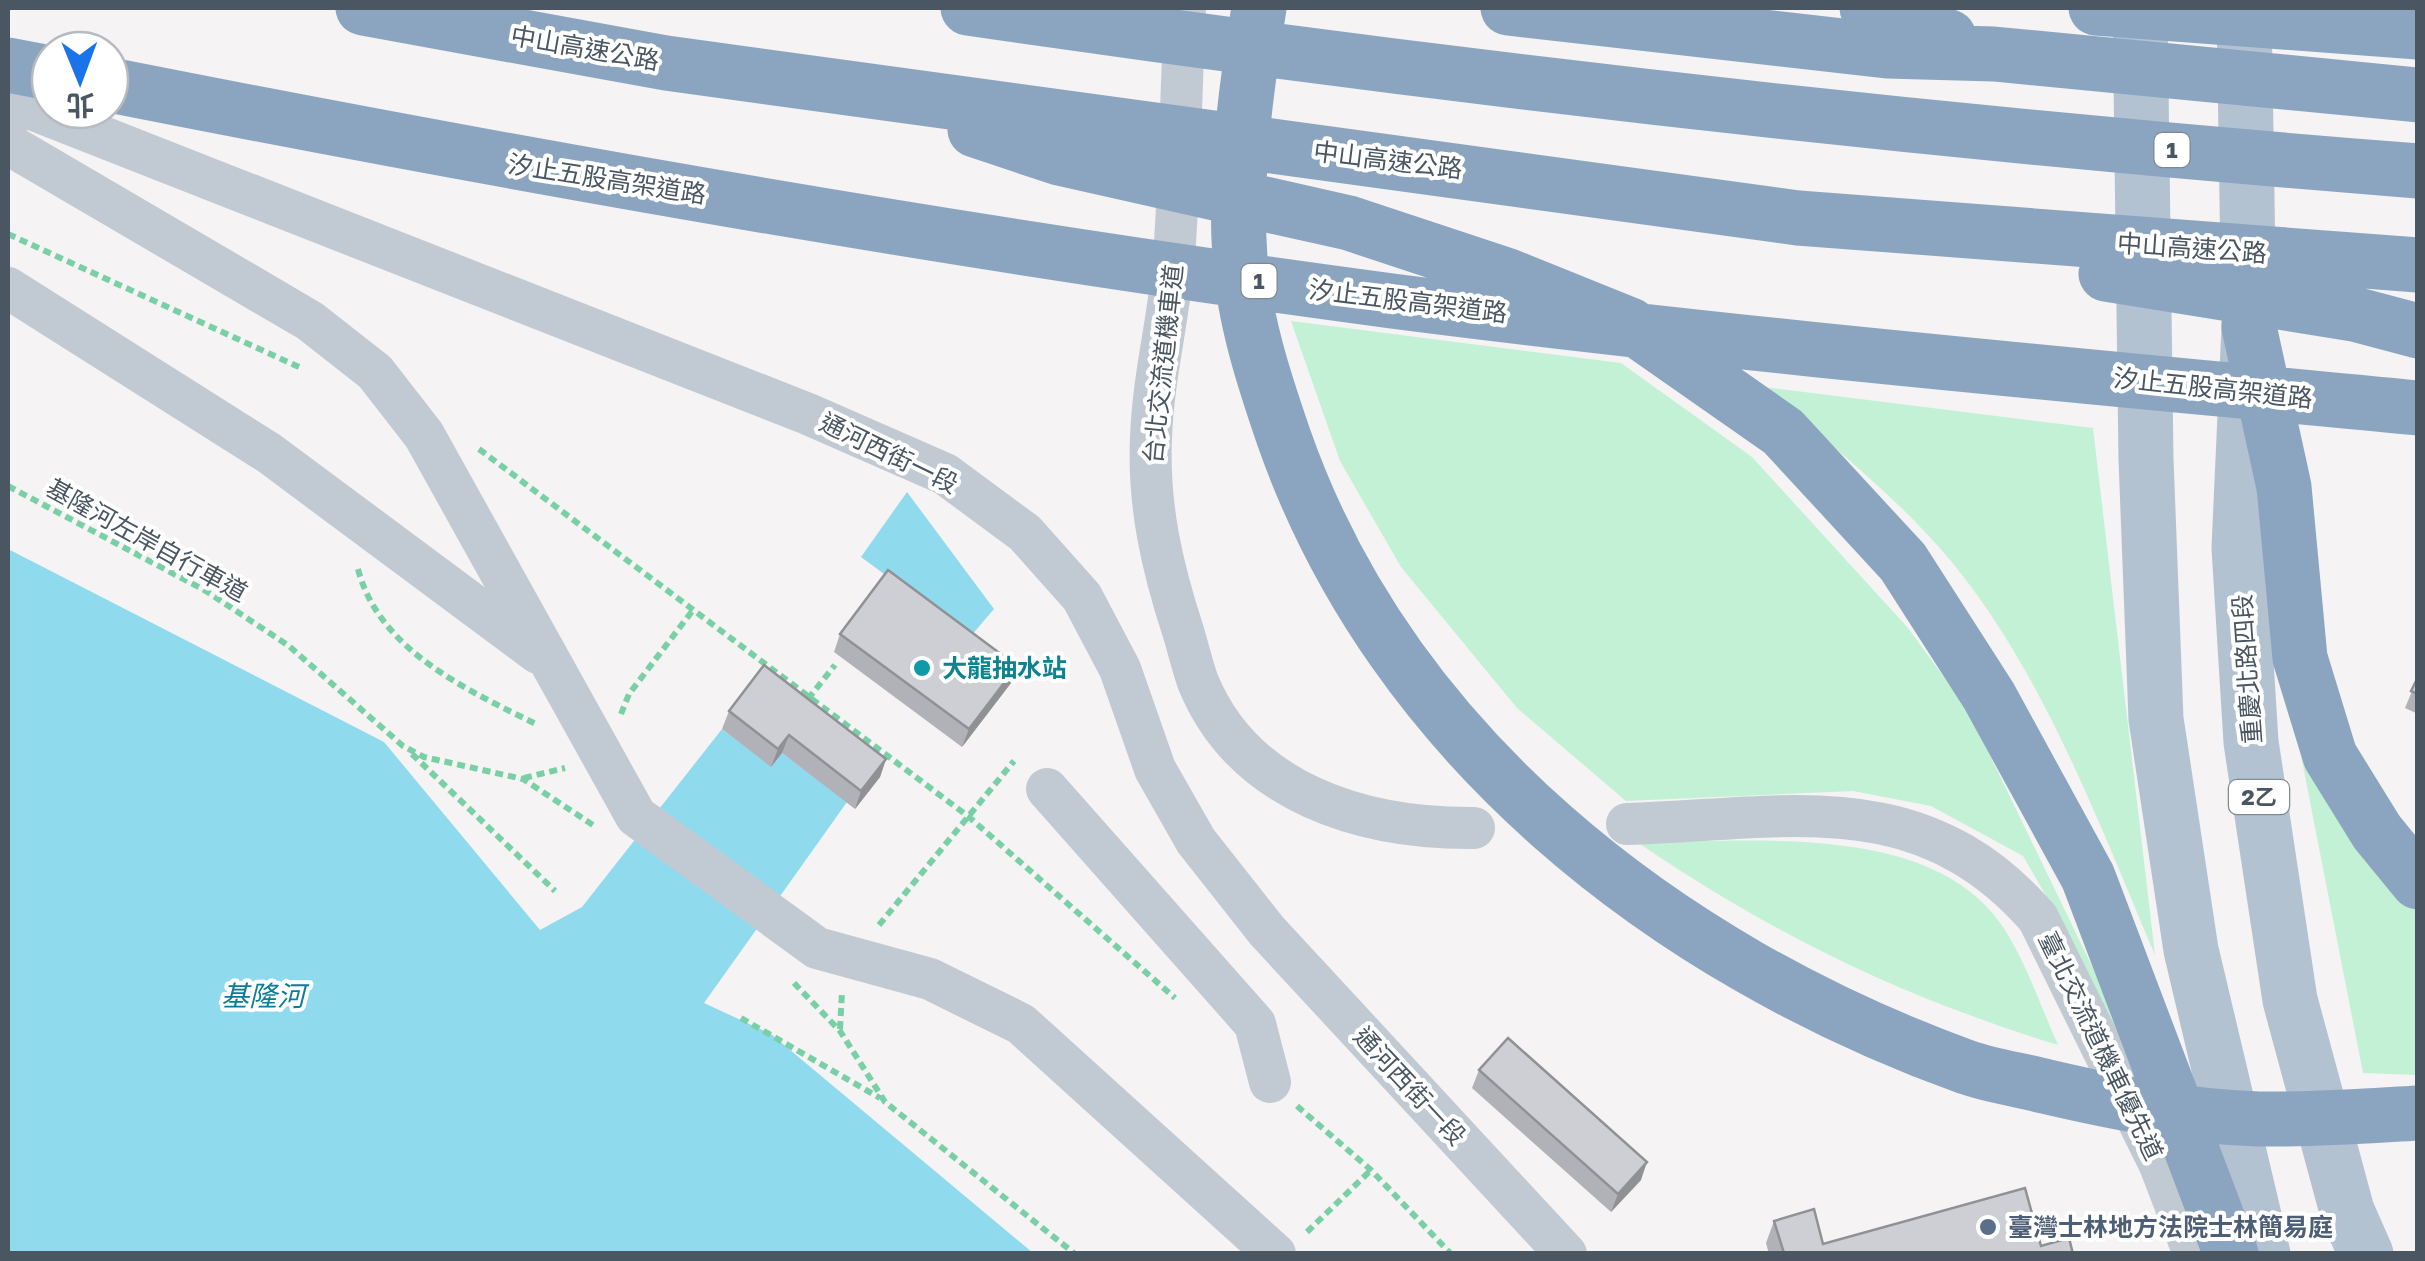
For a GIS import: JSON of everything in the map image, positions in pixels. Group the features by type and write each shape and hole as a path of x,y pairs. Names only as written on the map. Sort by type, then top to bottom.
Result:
{"highway":[{"name":"中山高速公路","path":"363,8 666,62 840,86 1065,138 1351,156 2028,248 2418,265"},
{"name":"1","path":"968,8 1364,62 1987,134 2418,171"},
{"name":"1","path":"1259,8 1243,115 1240,258 1260,368 1308,504 1403,665 1466,745 1532,811 1642,902 1792,992 1969,1068 2148,1108 2258,1119 2418,1114"},
{"path":"1508,8 1887,51 1994,54 2399,91"},
{"path":"1867,8 1994,54"},
{"path":"2096,8 2418,32"},
{"path":"2248,190 2273,8"},
{"name":"汐止五股高架道路","path":"130,89 503,162 962,238 1392,301 1836,352 2418,408"},
{"path":"1065,138 1349,223 1506,275 1630,324 1784,432 1903,562 1989,696 2088,877 2231,1254"},
{"path":"2028,248 2418,330"},
{"path":"2249,327 2284,486 2300,658 2330,756 2376,832 2418,882"}],"main road":[{"path":"2140,8 2146,459 2156,719 2191,950 2263,1254"},
{"name":"2乙","path":"2244,8 2248,190"},
{"name":"重慶北路四段","path":"2248,190 2249,327 2239,548 2250,742 2290,1000 2348,1211 2366,1254"}],"street":[{"name":"台北交流道機車道","path":"1186,8 1174,258 1151,436 1152,489 1167,585 1199,683 1220,720 1255,762 1301,796 1357,816 1418,828 1474,828"},
{"name":"通河西街一段","path":"8,107 34,110 808,414 944,474 1025,534 1082,597 1120,669 1155,770 1196,841 1267,931 1566,1254"},
{"path":"8,144 310,321 375,372 424,436 604,758 620,824 786,951 816,948 930,979 1021,1024 1287,1247"},
{"path":"8,288 269,452 554,666"},
{"path":"1047,789 1255,1024 1270,1082"},
{"name":"臺北交流道機車優先道","path":"1627,824 1846,816 1888,822 1935,837 1979,860 2010,885 2038,918 2160,1165 2194,1254"}],"path":[{"path":"8,234 312,372"},
{"path":"471,444 969,817 1184,1006"},
{"name":"基隆河左岸自行車道","path":"8,486 206,591 289,646 404,746 424,757 523,779 620,824"},
{"path":"341,505 364,596 408,645 450,682 604,758"},
{"path":"629,694 693,610"},
{"path":"801,709 836,665"},
{"path":"404,746 556,891"},
{"path":"905,895 1014,761"},
{"path":"786,951 885,1102"},
{"path":"741,1018 885,1102 1075,1254"},
{"path":"1270,1082 1371,1170 1451,1254"},
{"path":"1287,1247 1371,1170"}],"green space":[{"path":"1291,321 1621,363 1752,457 1908,628 1968,710 2132,1049 2119,1047 2059,918 2023,856 1931,806 1853,791 1626,801 1517,708 1401,567 1340,461"},
{"path":"1763,387 2093,428 2155,955 2062,742 2006,638 1974,590 1897,503"},
{"path":"2297,735 2417,899 2417,1075 2363,1073"},
{"path":"1783,841 1835,845 1886,853 1932,869 1971,893 2003,927 2058,1045 1945,1006 1840,960 1738,906 1637,842"}],"water":[{"path":"907,492 994,609 970,637 861,557"},
{"name":"基隆河","path":"8,549 384,742 540,930 582,907 722,729 771,766 782,753 847,802 704,1003 771,1034 1033,1253 8,1253"}],"building":[{"name":"大龍抽水站","path":"888,570 1017,666 969,729 840,634"},
{"path":"764,665 886,759 861,791 789,735 778,749 729,711"},
{"path":"1508,1038 1647,1162 1618,1194 1479,1070"},
{"path":"2025,1188 2041,1246 2069,1238 2073,1254 1782,1254 1774,1221 1814,1209 1823,1244"}],"place":[{"name":"大龍抽水站","path":"922,668"},
{"name":"臺灣士林地方法院士林簡易庭","path":"1988,1227"}]}
